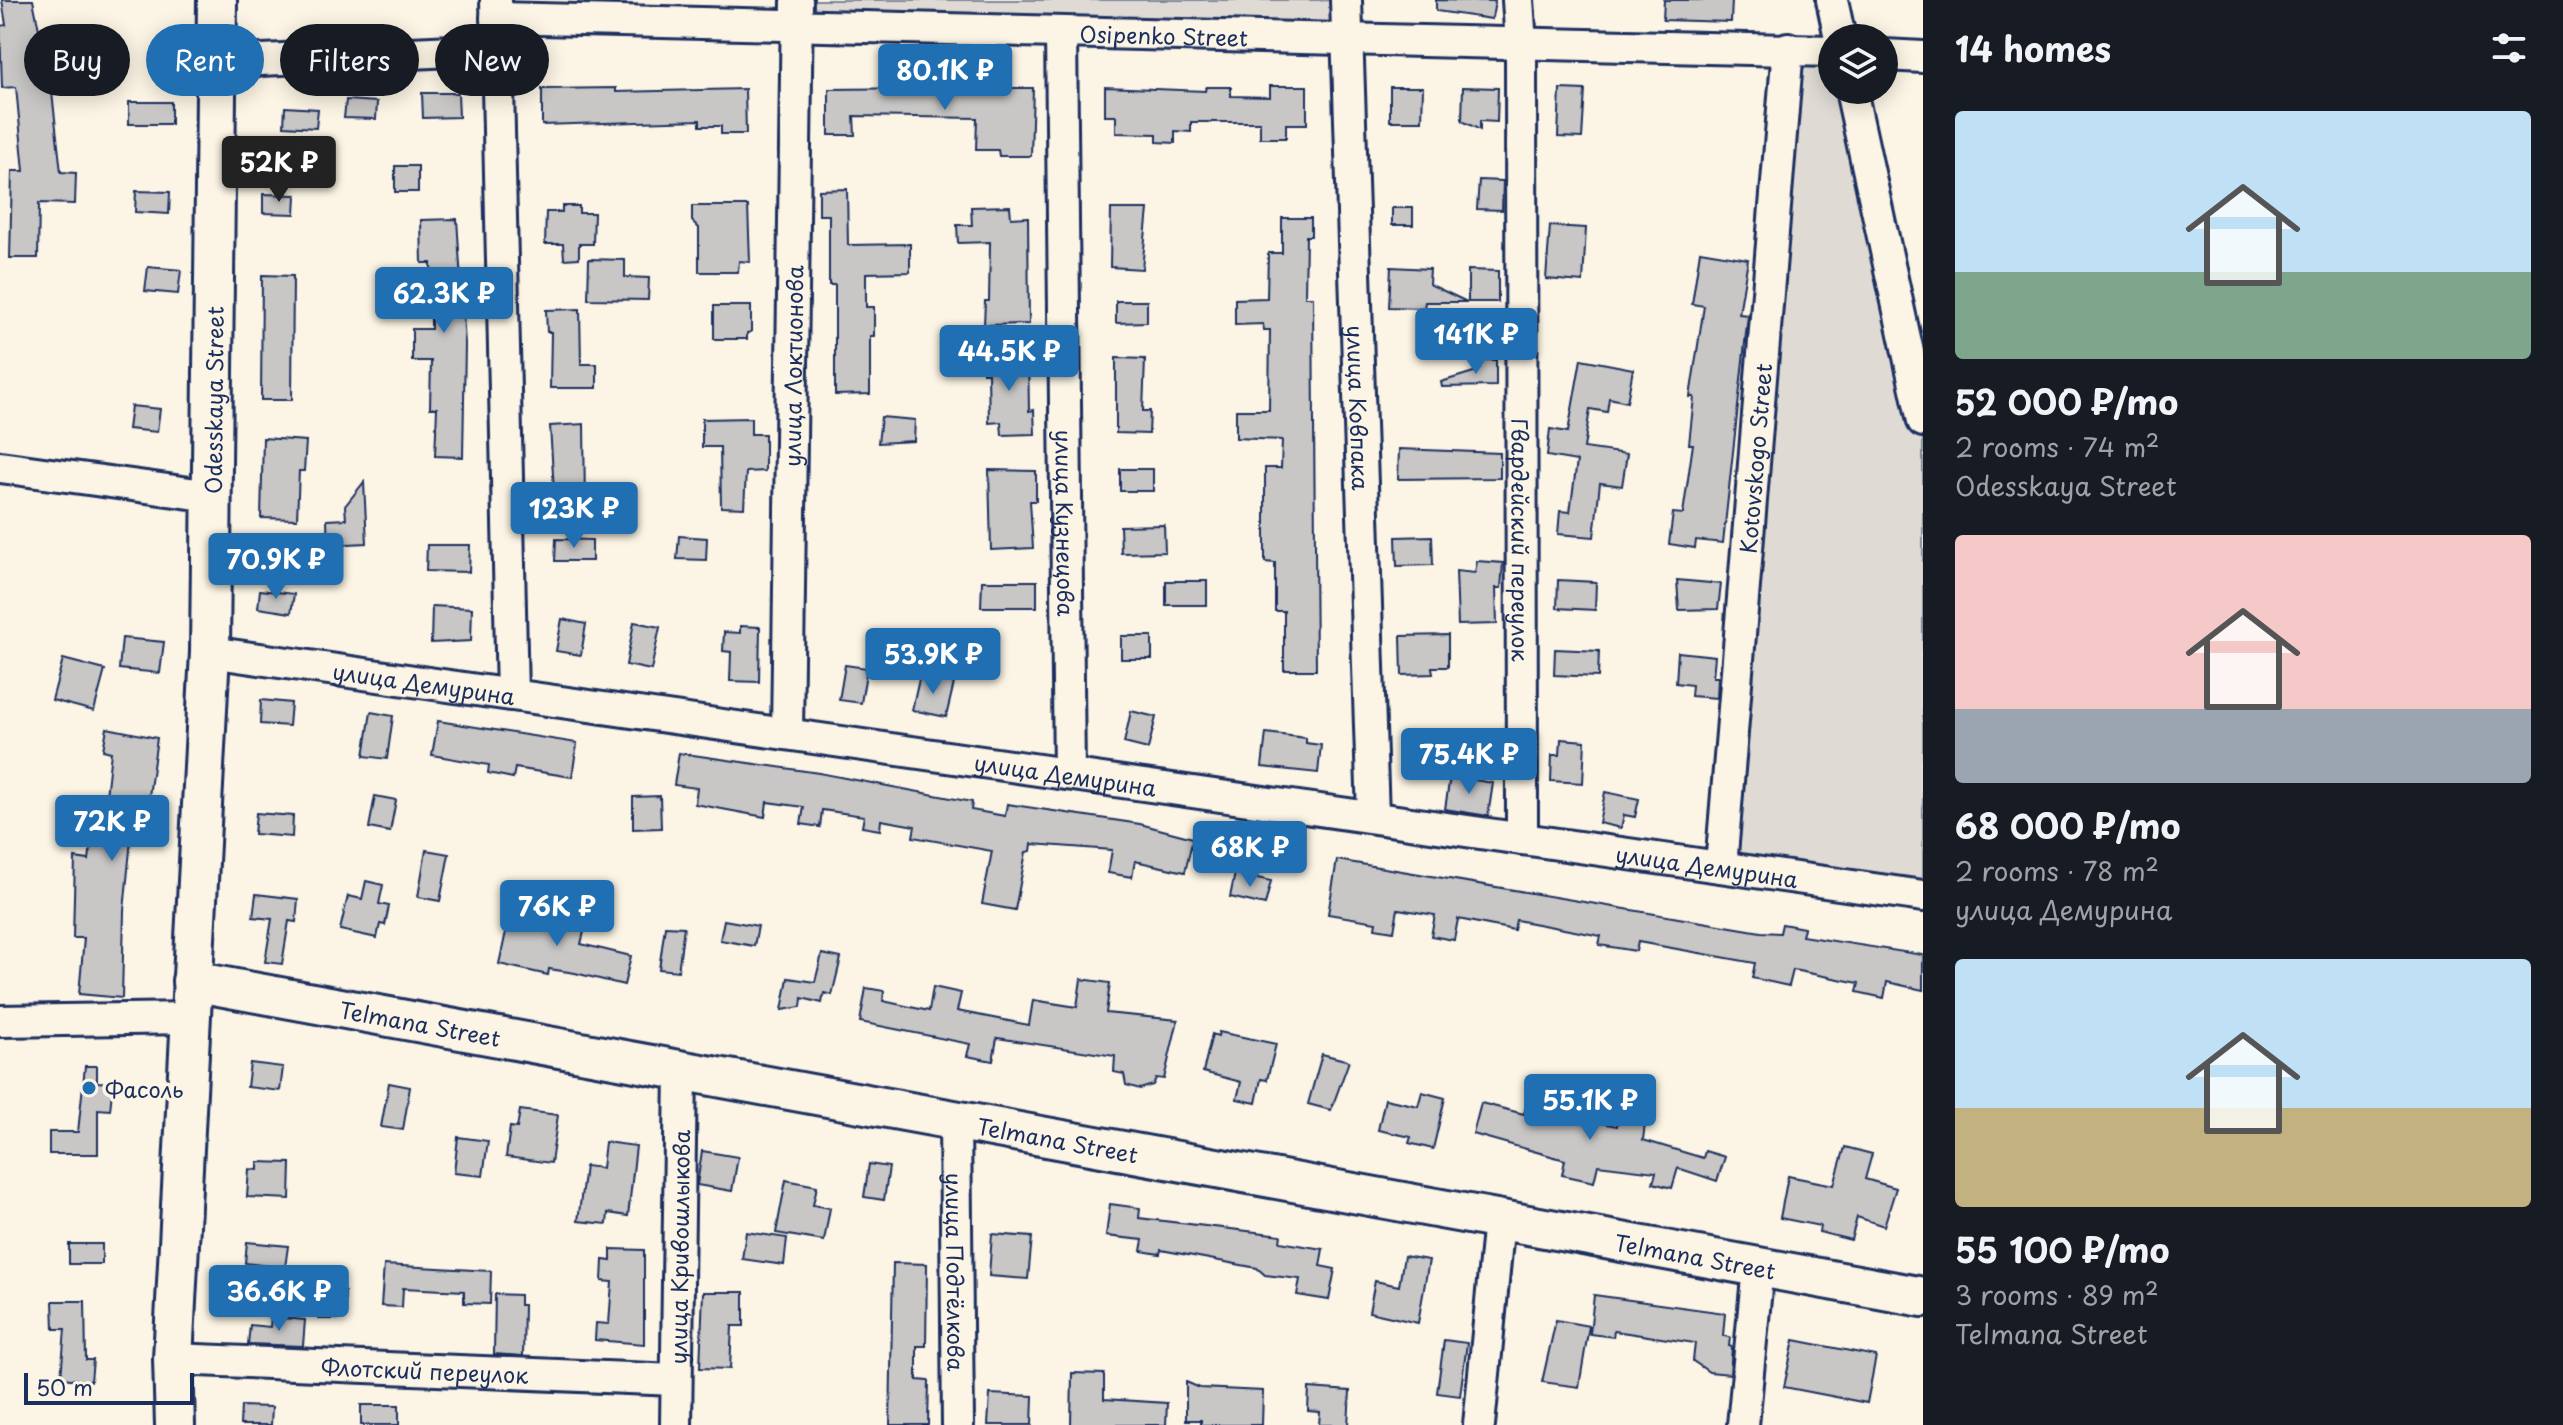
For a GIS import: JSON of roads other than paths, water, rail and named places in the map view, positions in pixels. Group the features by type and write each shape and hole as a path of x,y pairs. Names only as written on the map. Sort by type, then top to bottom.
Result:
{"main road":[{"name":"Odesskaya Street","path":"217,0 218,24"},
{"name":"Odesskaya Street","path":"175,1425 173,1359 210,652 218,96"},
{"name":"Telmana Street","path":"192,981 1923,1297"}],"street":[{"name":"улица Ковпака","path":"1346,0 1373,817"},
{"name":"Гвардейский переулок","path":"1518,0 1521,44 1522,839"},
{"path":"1832,0 1837,24"},
{"name":"Osipenko Street","path":"496,9 797,13 1061,33 1818,50"},
{"name":"улица Локтионова","path":"787,734 797,13"},
{"name":"улица Кузнецова","path":"1061,33 1069,774"},
{"name":"Kotovskogo Street","path":"1721,867 1788,48"},
{"path":"264,60 435,52"},
{"path":"1898,56 1923,57"},
{"path":"497,96 512,695"},
{"path":"1854,104 1923,421"},
{"path":"0,467 212,496"},
{"name":"улица Демурина","path":"210,652 1923,896"},
{"path":"0,1021 190,1018"},
{"name":"улица Кривошлыкова","path":"676,1425 681,1070"},
{"name":"улица Подтёлкова","path":"955,1120 958,1425"},
{"path":"1479,1425 1499,1220"},
{"path":"1743,1425 1758,1267"},
{"name":"Флотский переулок","path":"173,1359 676,1380"}],"place":[{"name":"Фасоль","path":"89,1088"}]}
